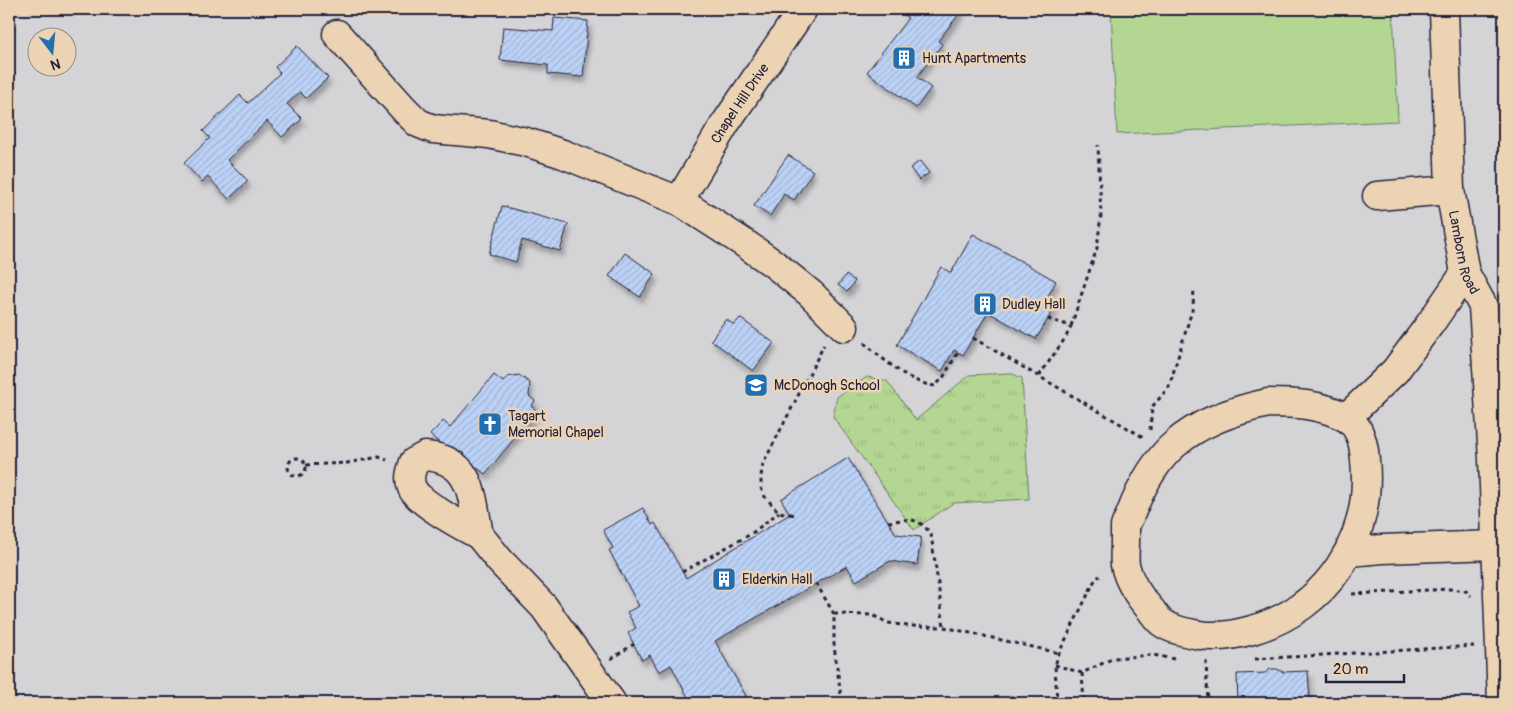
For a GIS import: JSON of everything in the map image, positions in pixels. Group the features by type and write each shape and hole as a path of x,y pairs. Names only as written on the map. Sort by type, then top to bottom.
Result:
{"street":[{"name":"Chapel Hill Drive","path":"679,201 725,124 802,9"},
{"name":"Lamborn Road","path":"1444,9 1450,190 1465,273 1494,312 1493,459 1502,703"},
{"path":"337,34 418,123 433,129 488,134 526,142 571,157 679,201 774,264 810,294 839,323"},
{"path":"1377,196 1450,190"},
{"path":"1347,418 1395,371 1465,273"},
{"path":"1268,403 1294,403 1315,406 1347,418 1360,434 1364,448 1366,470 1360,525 1349,552 1325,587 1298,609 1266,626 1231,636 1203,653 1187,633 1161,622 1136,594 1125,564 1126,527 1141,487 1163,456 1176,443 1216,419 1240,409 1268,403"},
{"path":"479,535 472,492 463,473 451,462 436,456 425,456 414,462 409,474 413,490 425,502 479,535 500,561 544,607 612,703"},
{"path":"1349,552 1496,545"}],"path":[{"path":"1039,376 1066,337 1071,326 1097,248 1100,215 1098,145"},
{"path":"1150,432 1152,407 1169,387 1193,307 1194,288"},
{"path":"1048,319 1071,326"},
{"path":"790,514 795,515 779,512 765,497 761,488 763,464 824,346 839,323 885,360 925,385 935,386 943,378 958,352"},
{"path":"973,338 1150,441"},
{"path":"306,465 325,466 379,457 412,468"},
{"path":"299,458 306,465 306,470 298,476 290,472 288,468 289,463 293,459 299,458"},
{"path":"682,572 751,534 779,512"},
{"path":"888,522 908,519 923,523 931,534 944,627"},
{"path":"1057,703 1055,665 1059,653 1096,578 1125,564"},
{"path":"816,584 834,614 834,646 842,703"},
{"path":"1314,596 1449,589 1466,591 1472,598"},
{"path":"834,614 872,616 888,623 908,626 944,627 1059,653"},
{"path":"1249,659 1481,646"},
{"path":"1203,653 1215,661"},
{"path":"1203,653 1208,703"},
{"path":"1055,665 1082,673 1114,658 1154,656 1181,661"},
{"path":"1082,673 1084,703"},
{"path":"744,702 753,698 759,699 762,703"}],"shaded area":[{"name":"McDonogh School","path":"9,9 1504,9 1504,703 9,703"}],"green space":[{"path":"1111,9 1393,9 1398,121 1117,134"},
{"path":"1010,373 1022,378 1029,499 953,503 914,530 833,417 837,397 867,377 887,381 916,420 969,375"}],"building":[{"name":"Hunt Apartments","path":"907,9 963,9 938,41 942,44 917,77 931,88 916,108 867,72 908,18 903,14"},
{"path":"554,18 588,21 583,77 548,74 548,65 500,60 503,27 553,31"},
{"path":"297,46 328,78 306,98 300,92 287,104 302,119 282,137 267,121 227,160 248,181 229,199 208,177 202,182 184,163 210,138 203,131 240,95 248,103 280,73 275,67"},
{"path":"788,155 813,171 794,200 784,194 770,216 754,206"},
{"path":"920,161 929,173 919,180 910,168"},
{"path":"502,206 568,224 560,251 522,240 516,262 489,254"},
{"name":"Dudley Hall","path":"973,234 1056,281 1045,302 1055,307 1036,339 988,312 963,355 954,350 942,371 897,345 941,267 951,273"},
{"path":"625,253 655,274 640,297 609,276"},
{"path":"846,275 855,281 847,292 838,285"},
{"path":"740,318 774,343 753,371 711,340 726,319 734,325"},
{"name":"Tagart Memorial Chapel","path":"494,375 503,382 507,377 519,375 530,383 529,396 535,401 531,406 537,411 485,474 450,446 447,449 430,435 443,421 450,427"},
{"name":"Elderkin Hall","path":"848,458 896,534 921,537 917,565 890,561 856,581 847,566 715,641 747,698 743,701 745,703 691,703 671,665 659,672 650,655 642,660 628,633 636,628 627,612 639,606 609,550 613,548 603,530 643,508 652,525 655,523 686,578 790,514 781,499"},
{"path":"1270,669 1277,669 1283,672 1308,671 1310,703 1238,703 1237,674 1265,673"}],"place":[{"name":"Hunt Apartments","path":"904,58"},
{"name":"Dudley Hall","path":"985,304"},
{"name":"McDonogh School","path":"756,385"},
{"name":"Tagart Memorial Chapel","path":"490,424"},
{"name":"Elderkin Hall","path":"724,579"}]}
